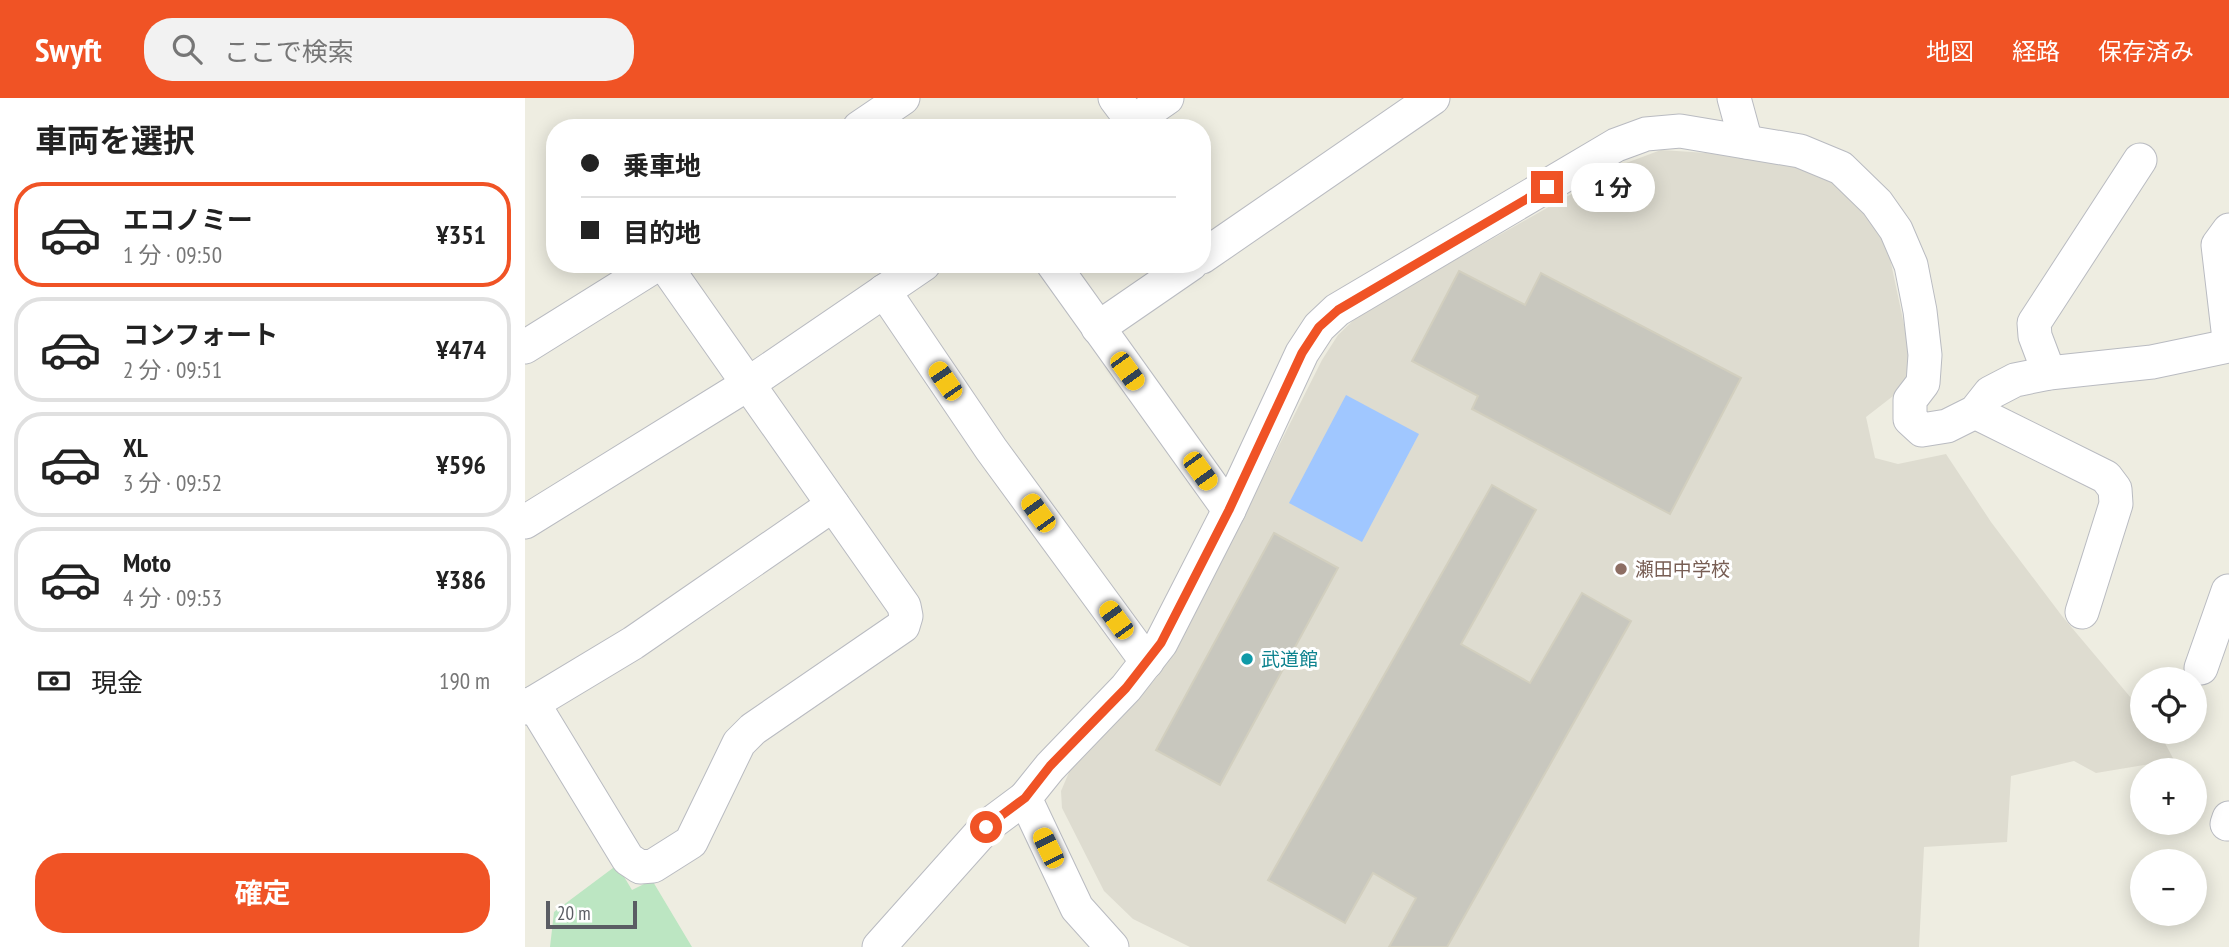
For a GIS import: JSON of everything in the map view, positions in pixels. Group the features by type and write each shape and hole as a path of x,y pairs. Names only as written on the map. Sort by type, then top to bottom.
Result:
{"street":[{"path":"872,119 903,98"},
{"path":"1124,116 1167,98"},
{"path":"1211,251 1433,98"},
{"path":"1734,98 1746,142"},
{"path":"879,947 986,827 1025,798 1050,766 1126,688 1161,643 1229,510 1302,353 1319,327 1338,310 1616,145 1646,134 1680,131 1800,151 1840,168 1872,197 1896,230 1911,265 1925,355 1923,383 1910,400 1910,419 1922,430 1947,426 1975,412 1990,393 2015,380 2049,373 2153,362 2229,346"},
{"path":"2049,373 2035,336 2034,323 2140,160"},
{"path":"2229,230 2218,246 2229,340"},
{"path":"525,347 644,273"},
{"path":"670,273 904,606 906,617 903,626 753,729 739,743 691,842 653,866 640,867 628,859 529,706 633,643 833,505"},
{"path":"525,522 748,384 911,273"},
{"path":"1059,273 1229,510"},
{"path":"1098,328 1178,273"},
{"path":"884,291 991,449 1147,662"},
{"path":"1975,412 2105,477 2115,489 2116,504 2082,612"},
{"path":"2201,667 2229,590"},
{"path":"1025,798 1095,941"}],"shaded area":[{"name":"瀬田中学校","path":"1661,150 1785,163 1831,182 1862,207 1888,249 1909,348 1906,386 1866,417 1875,458 1898,464 1946,454 1991,522 2062,616 2130,697 2130,744 2165,744 2173,758 2130,758 2130,767 2096,773 2074,761 2011,776 2007,842 1924,847 1919,947 1190,947 1133,919 1104,891 1062,808 1061,791 1070,770 1161,672 1322,360 1338,335 1360,314 1626,163"}],"green space":[{"path":"617,865 632,890 652,880 692,947 550,947 554,912"}],"water":[{"path":"1346,395 1419,434 1362,542 1289,503"}],"building":[{"path":"1459,271 1525,305 1541,273 1741,378 1670,514 1472,409 1478,396 1412,361"},
{"path":"1492,485 1536,510 1461,644 1530,683 1582,593 1631,621 1447,947 1389,947 1416,898 1373,873 1345,923 1268,880"},
{"name":"武道館","path":"1274,533 1338,568 1220,785 1156,750"}],"place":[{"name":"瀬田中学校","path":"1621,569"},
{"name":"武道館","path":"1247,659"}],"route":[{"path":"986,827 1025,798 1050,766 1126,688 1161,643 1229,510 1302,353 1319,327 1338,310 1547,187"}]}
